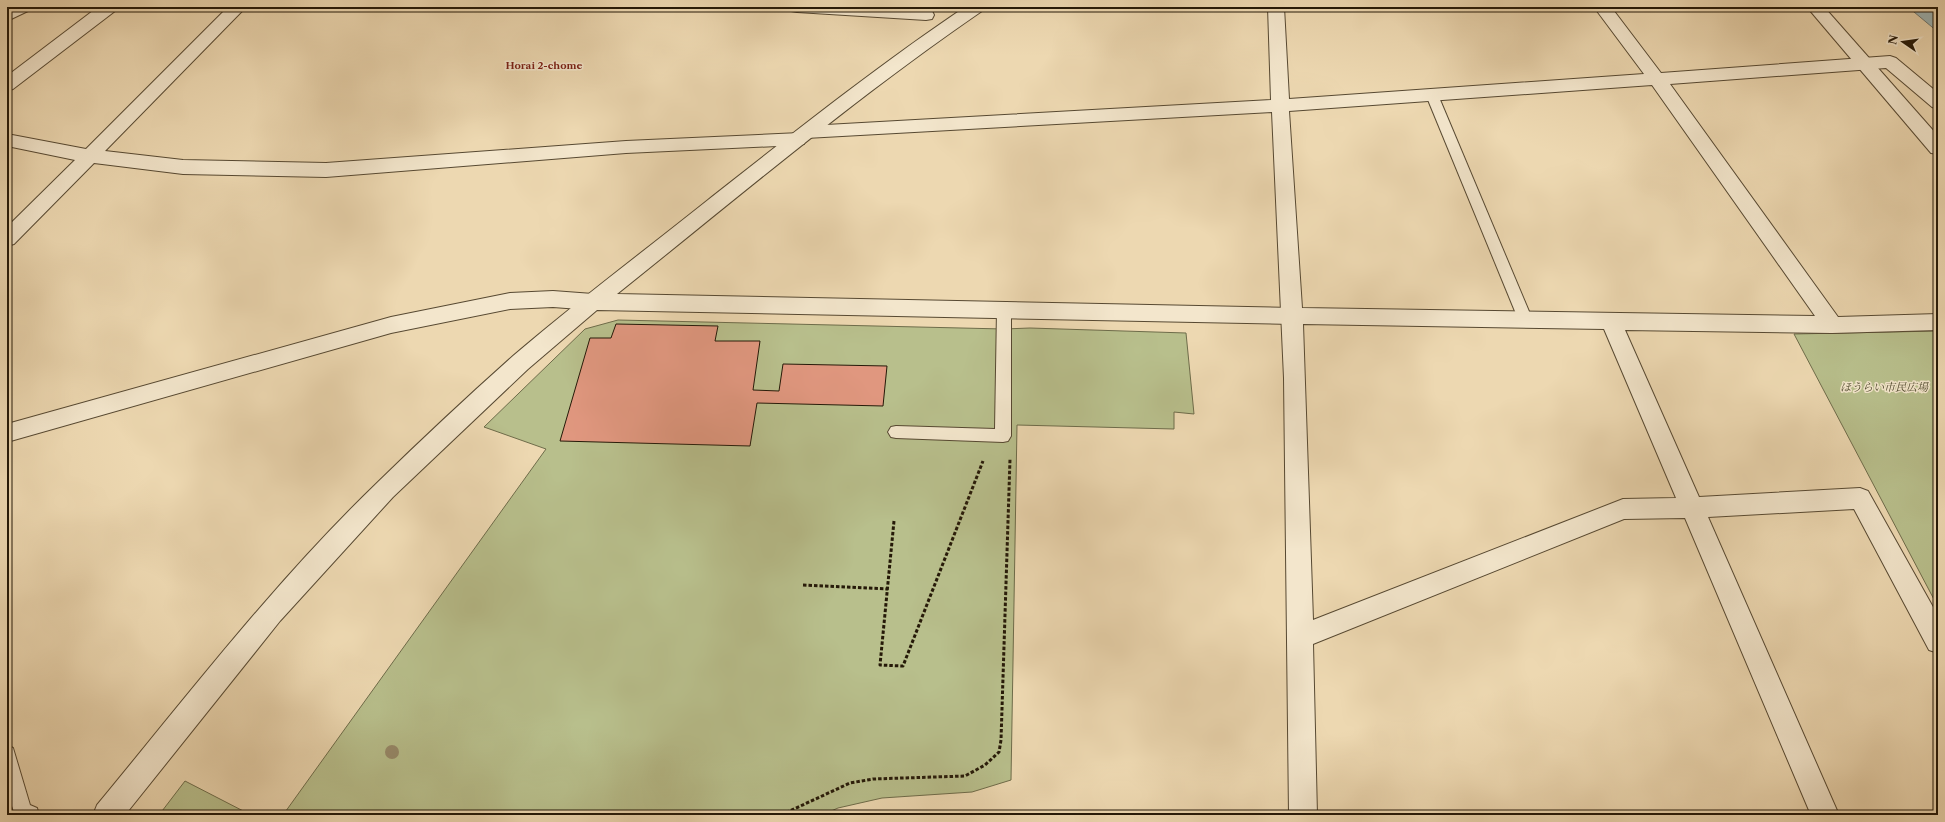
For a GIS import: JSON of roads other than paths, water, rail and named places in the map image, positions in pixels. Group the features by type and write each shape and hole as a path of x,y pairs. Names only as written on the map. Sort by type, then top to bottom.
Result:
{"street":[{"path":"7,86 109,7"},
{"path":"7,239 238,7"},
{"path":"797,7 926,11 924,42"},
{"path":"107,815 271,613 316,563 408,469 520,363 593,302 803,136 924,42 976,7"},
{"path":"1276,7 1279,106 1292,316 1301,637 1303,815"},
{"path":"1602,7 1657,80 1832,325"},
{"path":"1815,7 1938,148"},
{"path":"7,140 89,156 183,167 326,170 626,147 803,136 933,124 1279,106 1657,80 1890,62 1938,103"},
{"path":"7,433 391,325 510,301 553,299 593,302 1612,323 1832,325 1938,322"},
{"path":"1612,323 1825,815"},
{"path":"1301,637 1623,509 1693,508 1860,498 1938,641"}],"lane":[{"path":"7,17 26,7"},
{"path":"1432,95 1526,321"},
{"path":"896,432 997,436 1004,310"},
{"path":"7,754 15,787 23,811 30,815"}],"water":[{"path":"1908,7 1938,7 1938,32"}],"district":[{"name":"Horai 2-chome","path":"544,65"}],"park label":[{"name":"ほうらい市民広場","path":"1884,387"}]}
